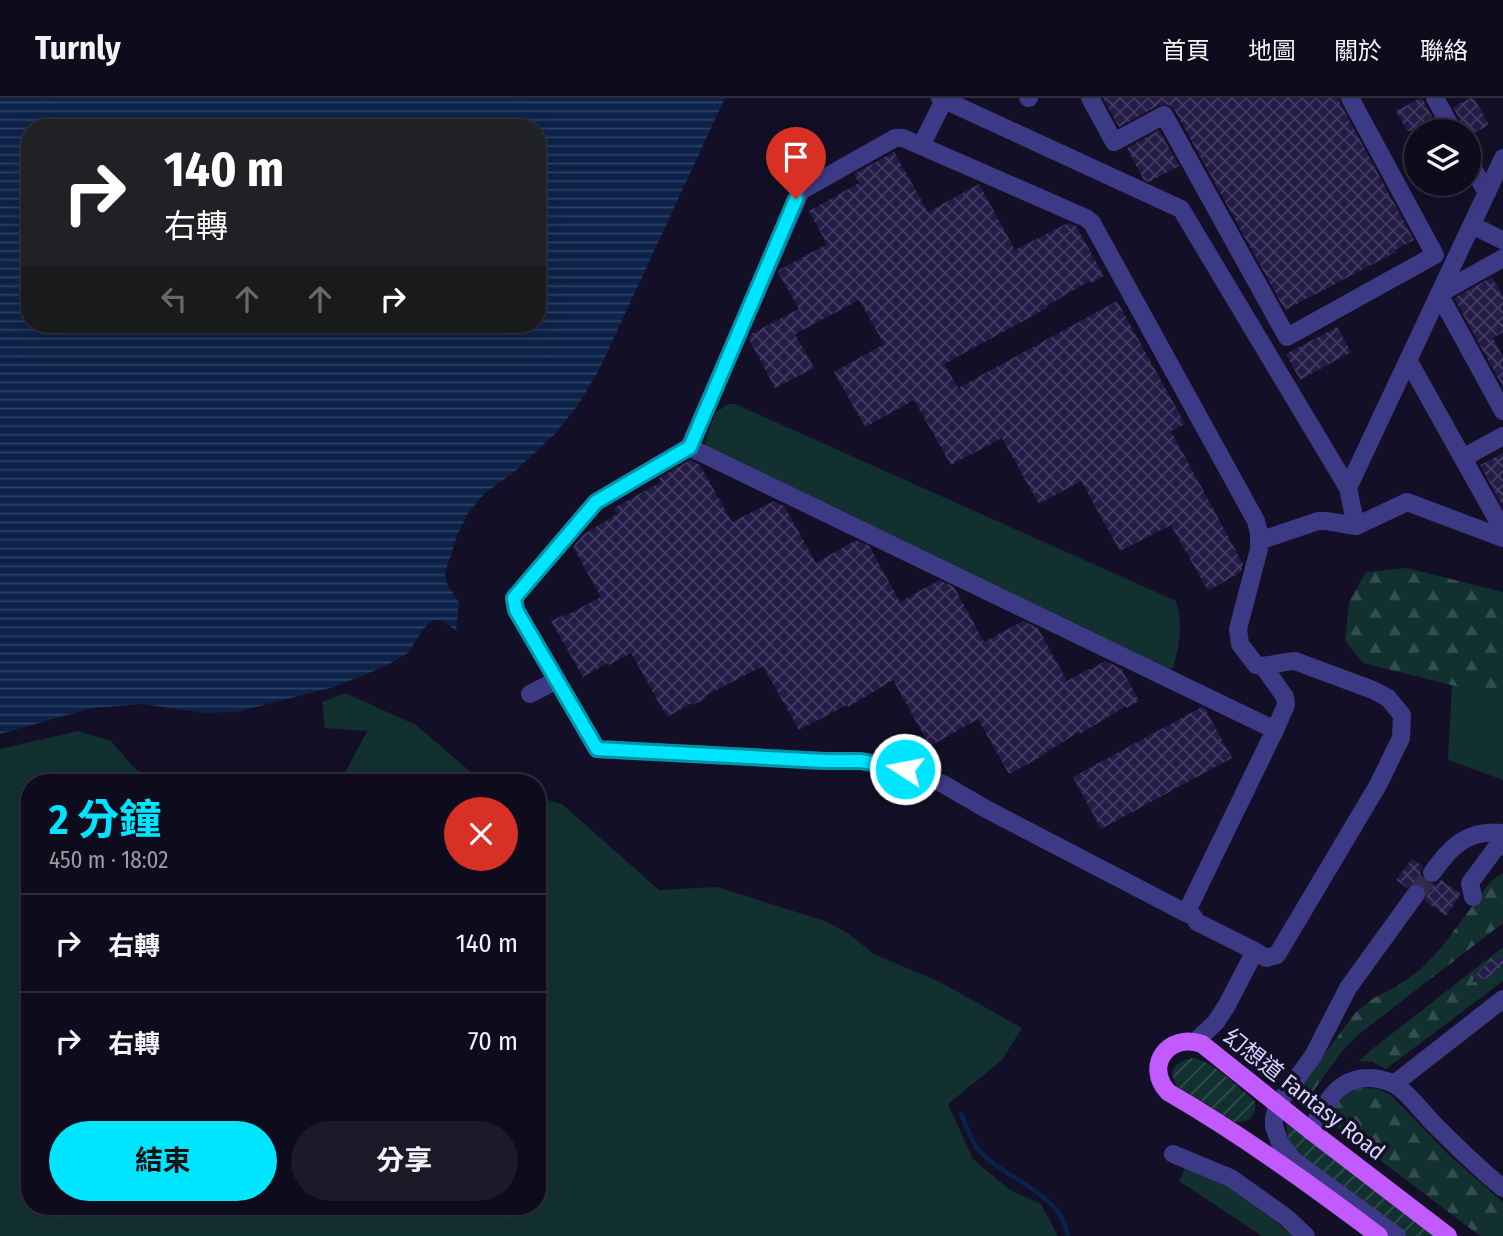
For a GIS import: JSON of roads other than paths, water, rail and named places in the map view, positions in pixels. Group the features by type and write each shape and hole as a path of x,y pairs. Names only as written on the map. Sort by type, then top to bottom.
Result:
{"main road":[{"name":"幻想道 Fantasy Road","path":"1379,1236 1278,1163 1168,1092 1158,1074 1160,1060 1168,1048 1188,1041 1208,1049 1448,1236"}],"lane":[{"path":"1090,98 1114,142 1164,115 1287,337"},
{"path":"1350,98 1435,255 1453,265"},
{"path":"1435,98 1446,119"},
{"path":"921,146 942,99 1181,209 1348,488 1356,527"},
{"path":"895,138 903,138 1092,223 1256,520 1259,549 1238,629 1240,644 1256,665 1295,661 1373,690 1388,698 1402,715 1401,738 1378,785 1277,955 1266,958 1197,922 1193,916 943,784 905,769 861,761 597,749 516,610 514,598 596,502 690,447 801,191 895,138"},
{"path":"1348,488 1503,159"},
{"path":"1481,184 1486,193"},
{"path":"1472,225 1502,240"},
{"path":"1265,349 1435,255"},
{"path":"1439,294 1503,258"},
{"path":"1439,294 1503,411"},
{"path":"1408,360 1503,530"},
{"path":"1463,458 1503,436"},
{"path":"690,447 1275,730"},
{"path":"1259,541 1318,521 1356,527 1407,502 1503,538"},
{"path":"1186,913 1286,705 1285,697 1263,666"},
{"path":"530,694 557,680"},
{"path":"1432,873 1445,855 1460,842 1479,834 1503,834"},
{"path":"1473,897 1470,883 1495,849 1503,845"},
{"path":"1397,1236 1293,1160 1280,1143 1274,1126 1278,1104 1313,1056 1348,988 1416,894"},
{"path":"1195,1042 1216,1021 1255,951"},
{"path":"1394,1084 1503,999"},
{"path":"1311,1131 1326,1102 1344,1085 1367,1078 1383,1080 1394,1084 1410,1098 1463,1153 1503,1188"},
{"path":"1173,1154 1231,1178 1287,1218 1306,1236"}],"water":[{"path":"0,98 725,98 599,370 578,405 555,434 513,473 485,493 468,513 445,573 446,582 459,603 456,631 442,620 435,620 422,631 408,653 386,666 334,687 237,712 205,713 143,704 92,708 0,734"}],"waterway":[{"path":"961,1114 977,1148 1001,1169 1043,1197 1063,1221 1068,1236"}],"tunnel":[{"path":"1416,894 1432,873"}]}
